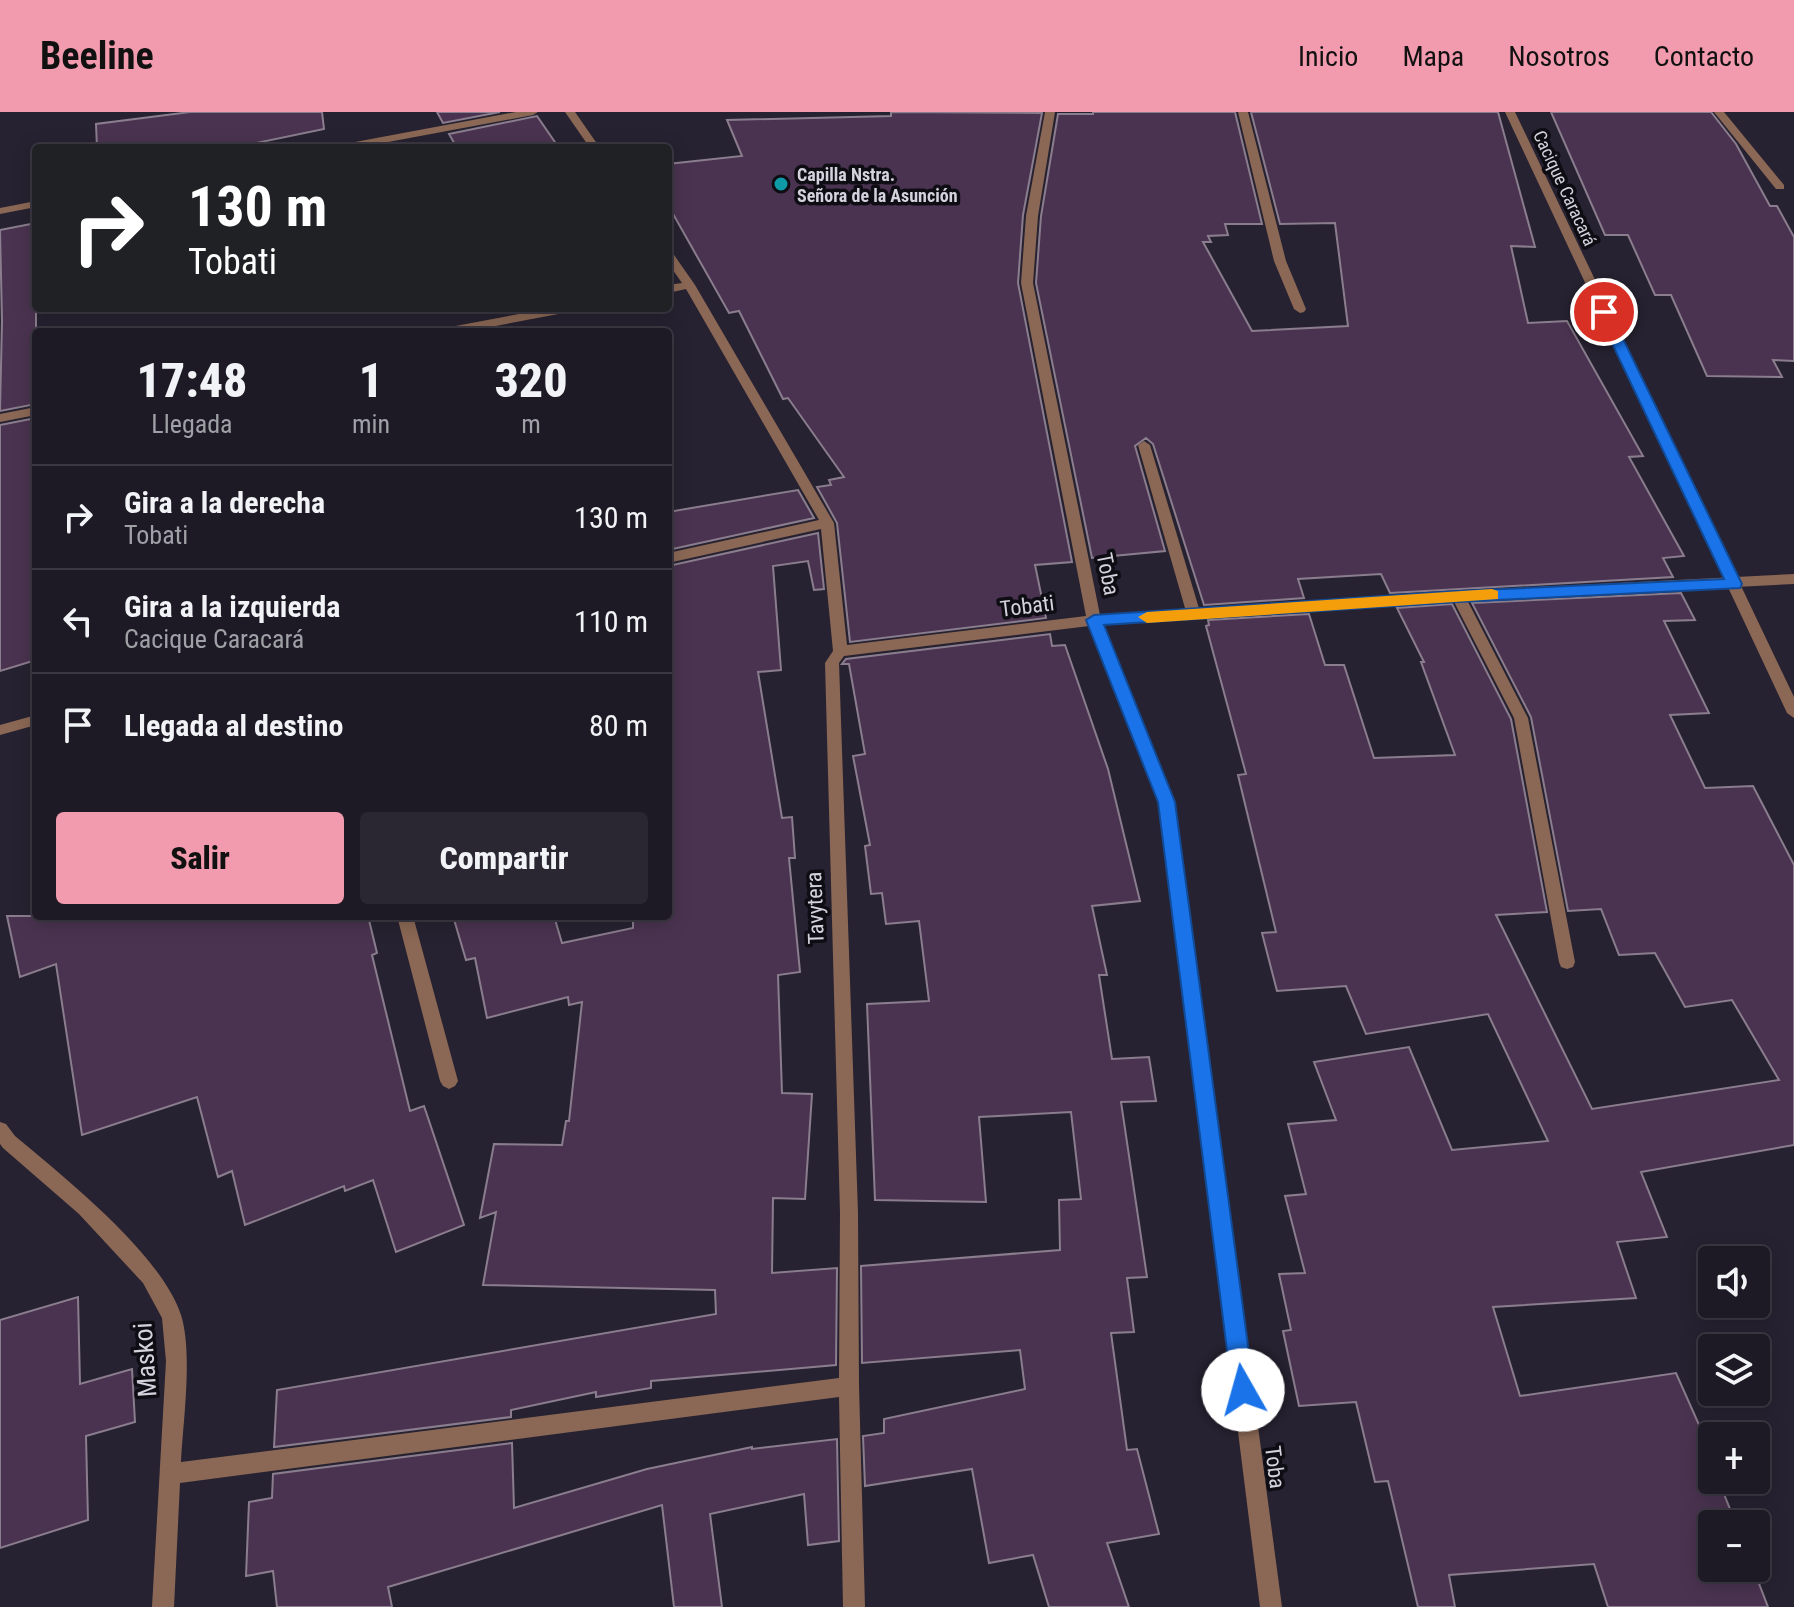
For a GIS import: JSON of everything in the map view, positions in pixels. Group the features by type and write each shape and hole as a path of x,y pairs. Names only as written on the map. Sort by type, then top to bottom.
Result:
{"street":[{"path":"361,144 533,112"},
{"path":"570,112 592,144"},
{"name":"Toba","path":"1050,112 1032,216 1027,283 1094,620 1167,802 1271,1607"},
{"path":"1243,112 1280,261 1300,309"},
{"name":"Cacique Caracará","path":"1510,112 1794,713"},
{"path":"1719,112 1780,187"},
{"path":"0,211 32,205"},
{"name":"Tavytera","path":"672,260 827,523 840,651 832,663 849,1213 854,1607"},
{"path":"672,288 689,285"},
{"path":"466,328 548,312"},
{"path":"0,418 32,412"},
{"path":"1144,445 1194,615"},
{"path":"672,557 827,523"},
{"name":"Tobati","path":"840,651 1094,620 1458,596 1794,579"},
{"path":"1458,596 1521,718 1567,962"},
{"path":"0,730 32,721"},
{"path":"406,920 449,1081"},
{"name":"Maskoi","path":"0,1130 9,1142 86,1208 150,1277 172,1317 176,1361 163,1607"},
{"path":"171,1474 849,1386"}],"building":[{"path":"190,112 322,112 324,129 252,144 97,144 96,124"},
{"path":"437,112 500,112 443,123"},
{"path":"891,112 1042,113 1023,215 1018,283 1072,562 1035,565 1046,618 850,642 837,523 817,487 831,485 829,480 844,477 788,398 783,399 739,311 729,313 672,212 672,164 742,156 727,120 891,116"},
{"path":"1235,112 1262,224 1225,224 1228,235 1208,236 1211,242 1203,242 1252,331 1348,326 1335,223 1280,224 1251,112 1498,112 1535,247 1511,246 1528,323 1567,321 1643,456 1629,457 1684,556 1663,558 1673,577 1390,593 1381,574 1298,579 1304,598 1204,605 1153,444 1146,438 1135,446 1165,551 1092,558 1036,283 1041,216 1058,114"},
{"path":"1551,112 1711,112 1736,144 1770,206 1777,206 1794,237 1794,361 1773,360 1782,377 1707,376 1671,295 1655,295 1628,235 1605,235"},
{"path":"537,116 556,144 455,144 449,134"},
{"path":"32,224 32,312 36,312 36,328 32,328 32,405 0,411 2,321 0,230"},
{"path":"32,419 32,661 0,671 0,425"},
{"path":"798,490 814,518 672,549 672,511"},
{"path":"818,533 824,589 814,590 808,561 773,566 781,670 758,672 782,818 792,817 795,858 789,858 800,972 778,975 782,1093 812,1094 805,1199 773,1198 772,1273 837,1268 836,1365 651,1381 651,1388 596,1397 596,1392 511,1410 511,1417 274,1447 277,1390 716,1314 715,1290 483,1285 496,1212 480,1218 494,1144 562,1145 566,1121 569,1121 582,1002 569,1005 568,997 487,1018 475,958 466,960 454,920 555,920 562,943 633,928 633,920 672,920 672,565"},
{"path":"1681,593 1695,620 1664,621 1709,713 1670,715 1705,788 1753,786 1794,865 1794,1145 1641,1172 1667,1237 1617,1242 1636,1298 1493,1307 1520,1396 1676,1373 1698,1422 1698,1494 1724,1494 1730,1510 1698,1510 1698,1582 1758,1582 1768,1607 1608,1607 1594,1564 1449,1575 1455,1607 1418,1607 1388,1481 1375,1482 1356,1402 1299,1406 1283,1331 1291,1330 1279,1274 1305,1273 1285,1196 1306,1194 1288,1124 1336,1120 1314,1062 1409,1047 1452,1150 1548,1141 1488,1014 1366,1034 1346,986 1277,991 1262,933 1276,932 1238,775 1246,774 1206,626 1209,625 1208,620 1309,614 1325,665 1344,665 1374,758 1455,755 1421,662 1424,662 1397,608 1452,604 1511,719 1547,912 1496,915 1592,1109 1779,1080 1732,1000 1685,1007 1655,953 1619,955 1601,909 1568,911 1531,717 1472,603"},
{"path":"1050,634 1052,646 1065,645 1108,769 1140,901 1092,906 1107,975 1099,975 1112,1059 1149,1057 1156,1101 1121,1102 1147,1277 1127,1278 1134,1332 1111,1333 1127,1450 1137,1449 1159,1534 1107,1543 1129,1607 1049,1607 1033,1555 989,1563 972,1469 865,1486 863,1436 884,1433 884,1419 1025,1389 1020,1350 862,1363 861,1266 1060,1250 1059,1200 1081,1199 1071,1112 979,1117 986,1202 875,1200 867,1004 929,1001 919,921 886,924 882,893 871,894 865,846 870,845 853,756 865,754 849,664 842,664 846,659"},
{"path":"7,916 32,916 32,920 369,920 377,953 372,955 410,1111 424,1106 464,1225 396,1252 373,1180 345,1191 344,1186 245,1225 232,1171 218,1177 197,1097 82,1135 56,964 20,977"},
{"path":"78,1297 80,1384 132,1369 135,1422 86,1436 88,1520 0,1548 0,1320"},
{"path":"837,1439 839,1541 808,1545 804,1494 710,1514 722,1607 674,1607 662,1505 388,1587 392,1607 277,1607 273,1571 246,1576 249,1502 272,1498 273,1474 512,1443 514,1508 647,1469 752,1447"}],"slow traffic":[{"path":"1147,617 1492,595"}],"place":[{"name":"Capilla Nstra. Señora de la Asunción","path":"781,184"}],"route":[{"path":"1243,1390 1167,802 1094,620 1458,596 1734,584 1604,312"}]}
